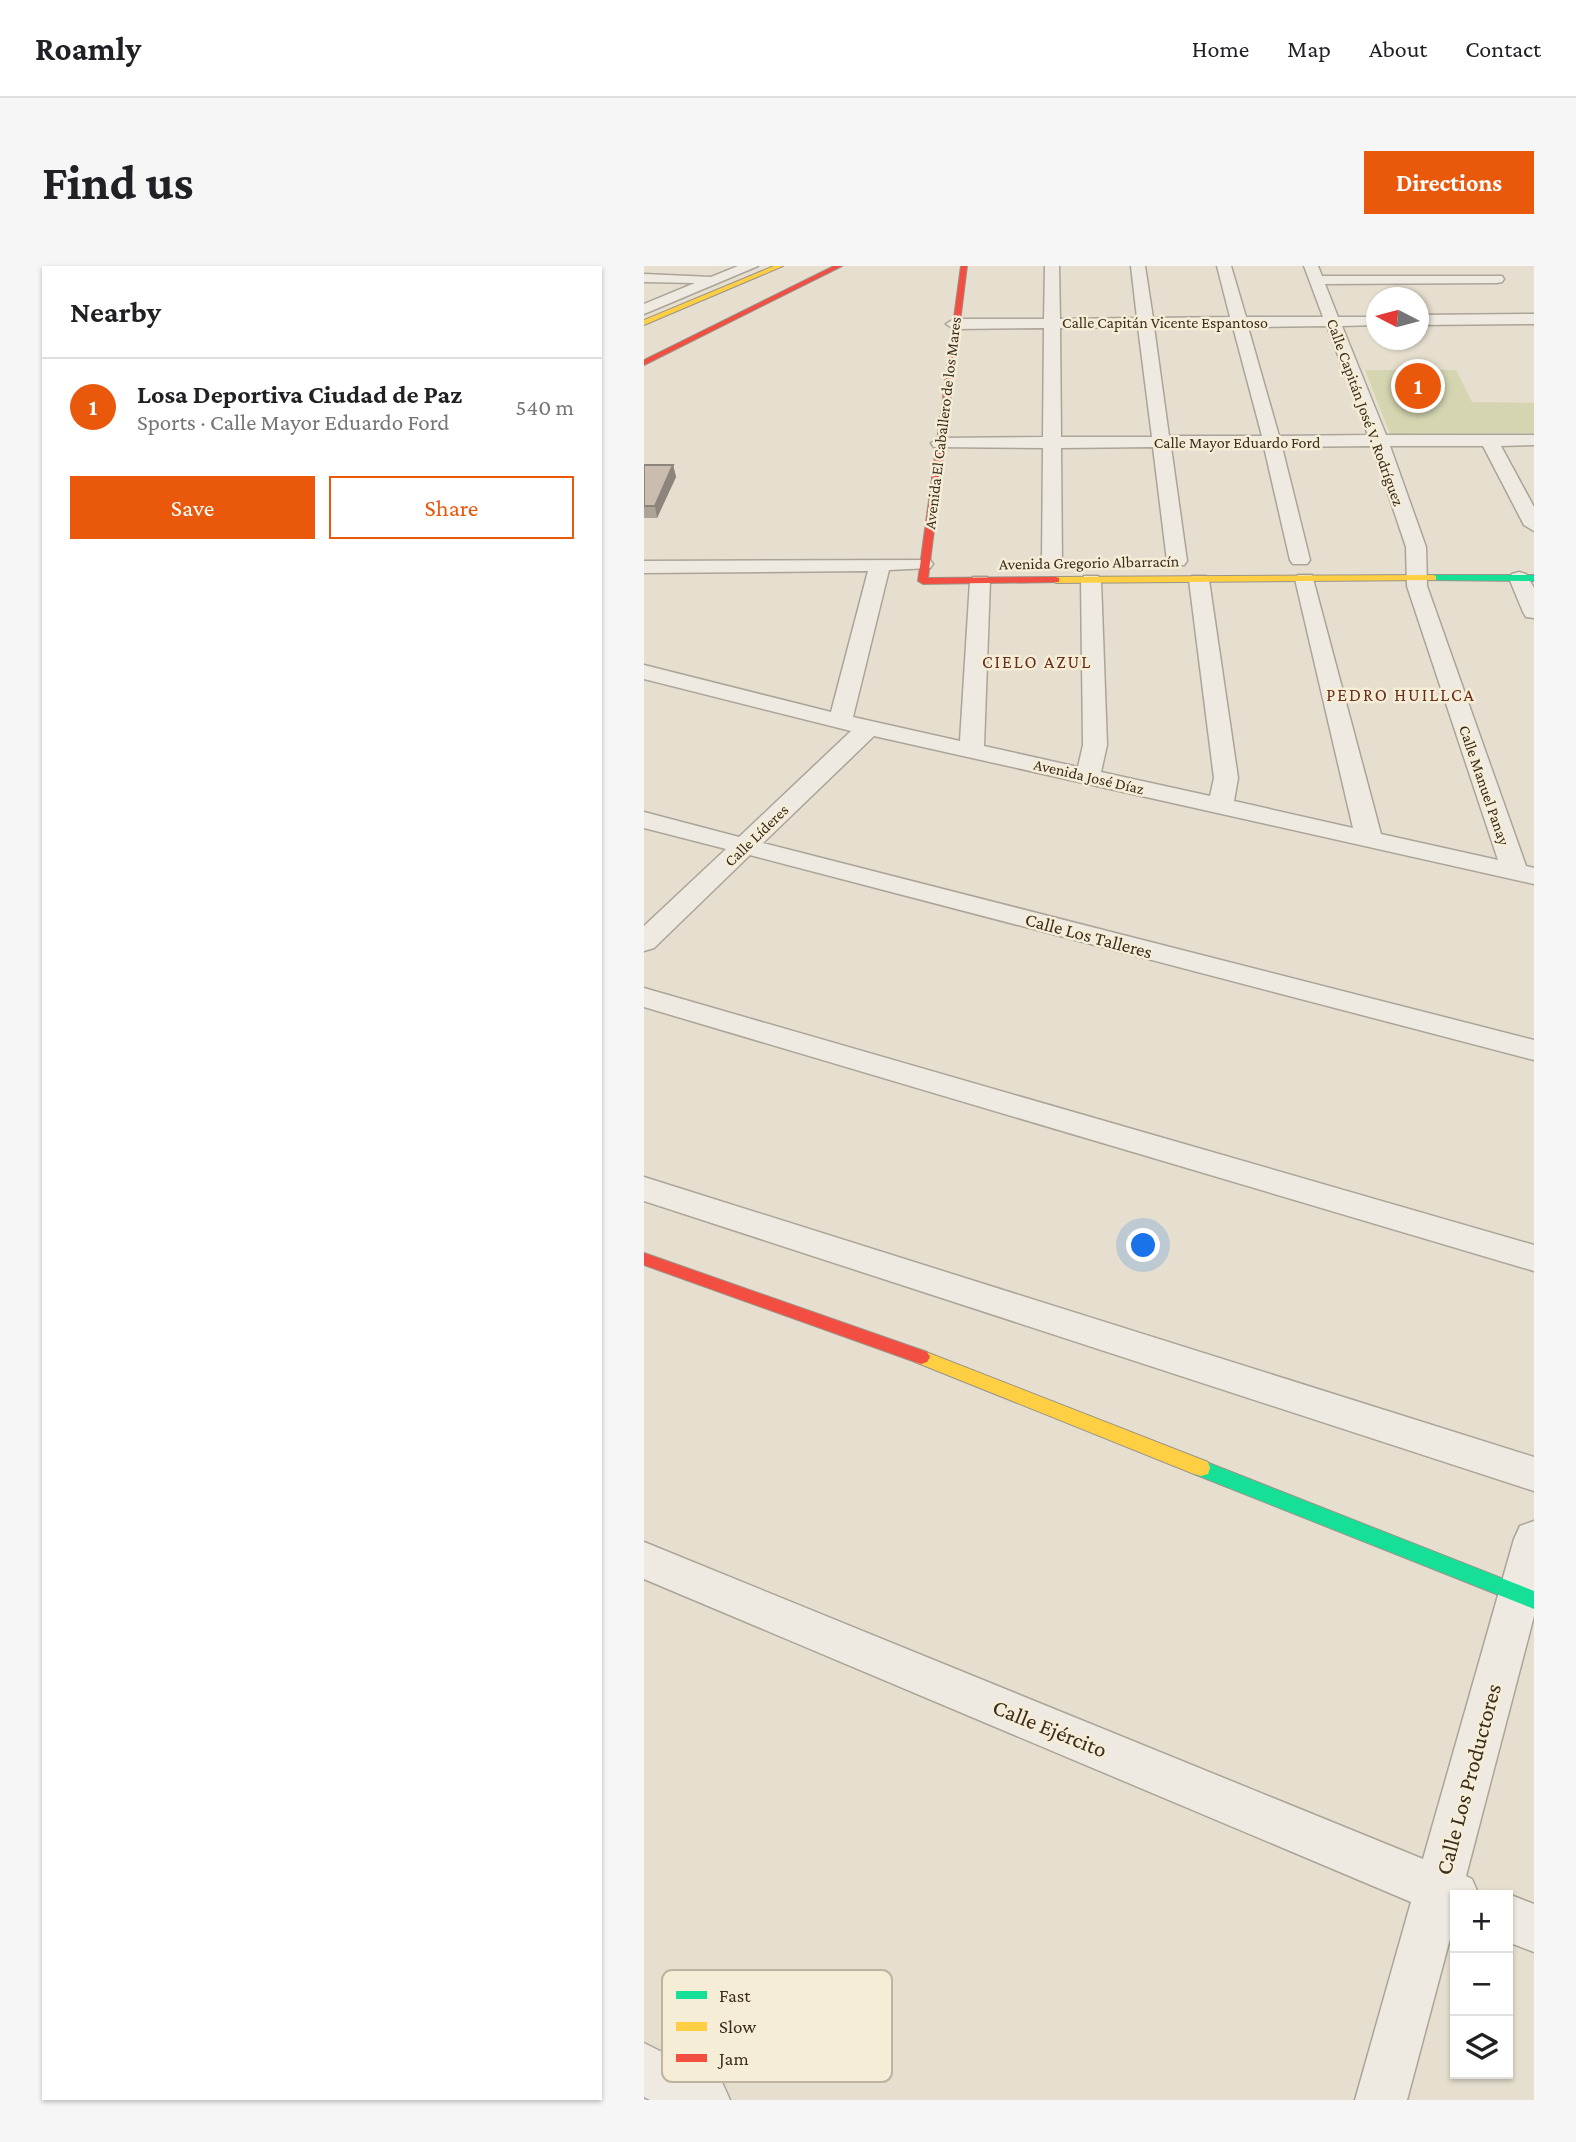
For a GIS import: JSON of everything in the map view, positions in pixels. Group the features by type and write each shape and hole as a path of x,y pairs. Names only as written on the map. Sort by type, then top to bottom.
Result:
{"street":[{"path":"644,309 751,266"},
{"path":"644,323 780,266"},
{"path":"644,363 839,266"},
{"name":"Avenida El Caballero de los Mares","path":"923,573 954,324 964,266"},
{"path":"1052,266 1052,563"},
{"path":"1138,266 1161,442 1171,561"},
{"path":"1224,266 1272,441 1369,839"},
{"path":"1486,266 1528,320 1534,339"},
{"path":"1314,273 1503,289"},
{"name":"Calle Capitán José V. Rodríguez","path":"1314,273 1379,441 1416,547 1415,564"},
{"path":"644,278 717,279"},
{"path":"1429,320 1528,320"},
{"name":"Calle Capitán Vicente Espantoso","path":"954,324 1366,321"},
{"path":"1489,440 1534,525"},
{"name":"Calle Mayor Eduardo Ford","path":"940,443 1534,440"},
{"name":"Avenida Gregorio Albarracín","path":"1171,561 1198,570"},
{"name":"Avenida Gregorio Albarracín","path":"923,573 947,564"},
{"name":"Avenida Gregorio Albarracín","path":"644,567 923,573 979,581 1091,580 1198,570 1301,565 1415,564 1526,578"},
{"name":"Calle Manuel Panay","path":"1415,564 1525,874"},
{"path":"1198,570 1226,778 1221,806"},
{"path":"839,721 878,573"},
{"name":"Avenida Gregorio Albarracín","path":"644,583 878,573"},
{"path":"1526,578 1534,612"},
{"path":"1088,776 1096,745 1091,580"},
{"path":"972,750 979,581"},
{"name":"Avenida José Díaz","path":"644,672 839,721 1525,874"},
{"name":"Calle Líderes","path":"644,943 869,727"},
{"name":"Calle Los Talleres","path":"644,820 1534,1050"},
{"path":"644,997 1534,1258"},
{"path":"644,1189 1534,1474"},
{"path":"644,1259 899,1349 1527,1597"},
{"name":"Calle Los Productores","path":"1381,2100 1447,1892 1527,1597 1534,1539"},
{"name":"Calle Ejército","path":"644,1560 1447,1892"},
{"path":"1513,1920 1534,1928"},
{"path":"644,2069 662,2078"},
{"path":"669,2082 704,2100"}],"green space":[{"path":"1365,370 1456,370 1472,402 1534,403 1534,433 1390,434"}],"building":[{"path":"644,465 673,465 655,506 644,506"}],"traffic: fast":[{"path":"1433,578 1534,578"},
{"path":"1201,1468 1534,1600"}],"traffic: slow":[{"path":"644,323 780,266"},
{"path":"1056,580 1433,578"},
{"path":"921,1357 1201,1468"}],"traffic: jam":[{"path":"644,363 839,266"},
{"path":"964,266 923,581 1056,580"},
{"path":"644,1259 921,1357"}],"place":[{"name":"Losa Deportiva Ciudad de Paz","path":"1418,386"}],"district":[{"name":"CIELO AZUL","path":"1037,662"},
{"name":"PEDRO HUILLCA","path":"1401,695"}]}
